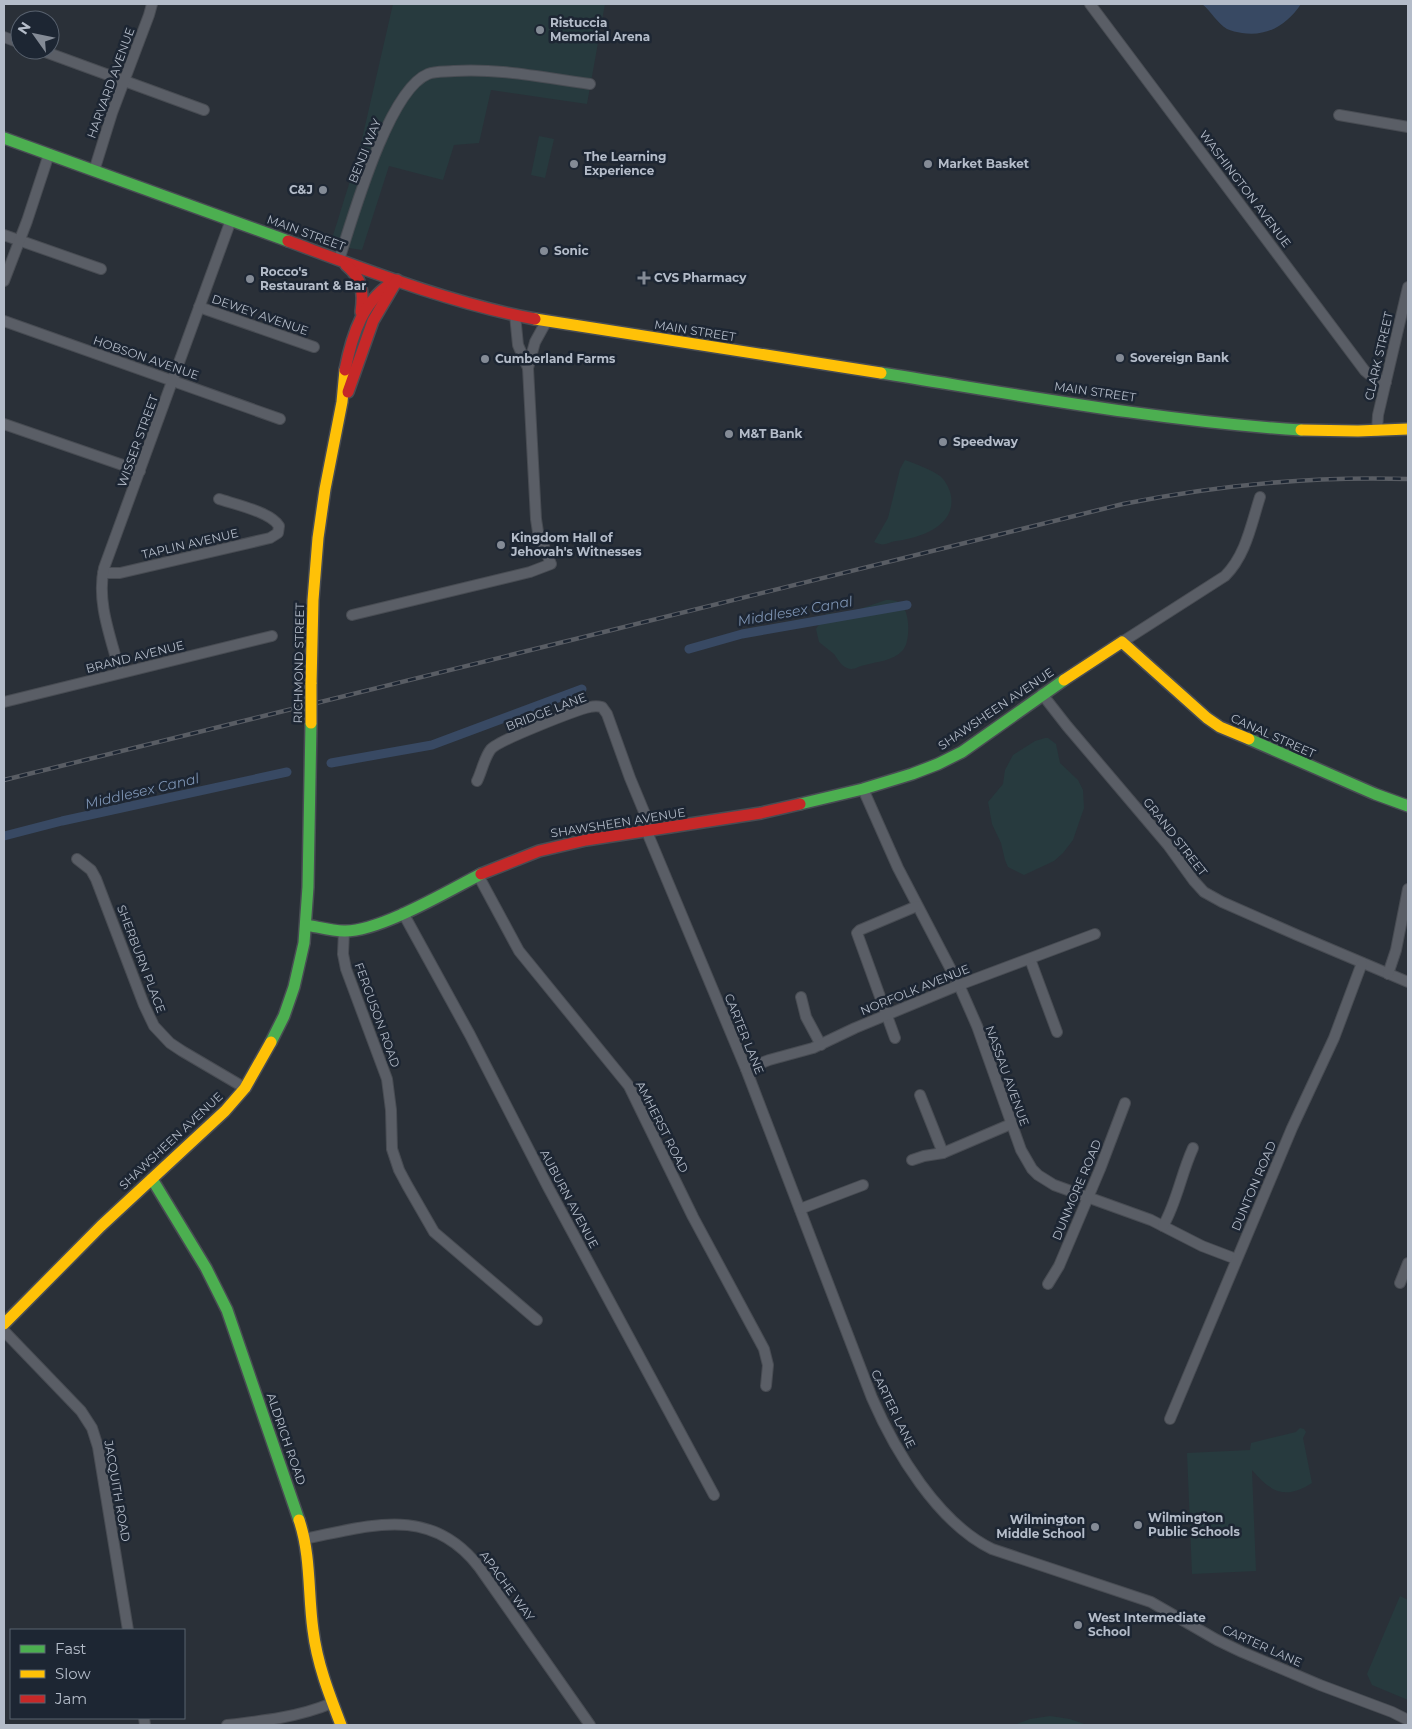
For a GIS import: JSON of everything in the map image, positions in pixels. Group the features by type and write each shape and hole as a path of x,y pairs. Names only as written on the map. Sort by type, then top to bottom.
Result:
{"main road":[{"name":"MAIN STREET","path":"4,138 445,297 546,322 1157,416 1284,429 1377,431 1408,429"},
{"path":"339,260 356,274 363,287 363,304 359,322"},
{"name":"RICHMOND STREET","path":"306,925 314,581 320,518 328,465 342,404 344,376 359,322 378,291 396,280"},
{"name":"RICHMOND STREET","path":"342,404 354,378 373,321 396,280"},
{"name":"SHAWSHEEN AVENUE","path":"4,1324 102,1226 214,1123 245,1088 269,1047 284,1016 298,973 306,925 344,931 367,928 403,914 478,875 523,856 586,840 650,832 761,813 863,789 926,769 968,748 1042,694 1122,642"},
{"name":"CANAL STREET","path":"1122,642 1220,727 1375,794 1408,806"},
{"name":"ALDRICH ROAD","path":"152,1179 206,1268 227,1310 304,1539 313,1636 319,1664 341,1725"}],"street":[{"name":"HARVARD AVENUE","path":"94,171 112,112 152,4"},
{"name":"WASHINGTON AVENUE","path":"1090,4 1365,371 1371,376 1386,382"},
{"path":"60,57 204,110"},
{"name":"BENJI WAY","path":"339,260 365,181 386,129 406,95 426,75 441,72 484,70 590,84"},
{"path":"1339,115 1408,126"},
{"path":"4,281 49,154"},
{"name":"WISSER STREET","path":"120,673 102,599 103,573 231,220"},
{"path":"4,235 101,269"},
{"name":"CLARK STREET","path":"1377,431 1378,415 1408,288"},
{"name":"DEWEY AVENUE","path":"199,308 314,347"},
{"path":"515,315 518,345 528,368"},
{"name":"HOBSON AVENUE","path":"4,321 280,419"},
{"path":"352,615 530,572 551,564 538,532 536,519 528,368 535,342 546,322"},
{"path":"4,424 140,470"},
{"name":"SHAWSHEEN AVENUE","path":"1122,642 1217,582 1232,569 1242,553 1260,498"},
{"name":"TAPLIN AVENUE","path":"103,573 120,573 261,540 273,537 279,530 278,524 268,516 219,499"},
{"name":"BRAND AVENUE","path":"4,702 272,636"},
{"name":"GRAND STREET","path":"1042,694 1168,845 1204,892 1222,902 1408,982"},
{"name":"BRIDGE LANE","path":"477,781 488,754 495,746 576,711 589,707 602,707 607,714 650,832"},
{"name":"NASSAU AVENUE","path":"863,789 891,854 959,985 984,1046 1011,1124 1026,1160 1038,1175 1054,1185 1163,1226 1202,1246 1236,1259"},
{"name":"CARTER LANE","path":"650,832 746,1069 858,1366 902,1458 942,1511 976,1541 997,1552 1150,1602 1242,1652 1408,1720"},
{"name":"SHERBURN PLACE","path":"77,859 91,870 96,879 144,1005 154,1026 161,1035 176,1047 245,1088"},
{"name":"AMHERST ROAD","path":"478,875 519,951 629,1086 693,1217 764,1349 768,1365 766,1386"},
{"path":"1388,974 1407,905 1408,889"},
{"path":"895,1038 857,934 860,930 917,906"},
{"name":"AUBURN AVENUE","path":"403,914 475,1043 548,1187 714,1495"},
{"name":"FERGUSON ROAD","path":"344,931 343,945 346,969 387,1079 391,1110 392,1149 399,1170 434,1232 537,1320"},
{"name":"NORFOLK AVENUE","path":"746,1069 769,1060 821,1045 854,1028 959,985 1095,934"},
{"path":"1030,959 1058,1032"},
{"name":"DUNTON ROAD","path":"1170,1419 1292,1128 1329,1049 1362,963"},
{"path":"801,997 806,1017 821,1045"},
{"path":"920,1095 942,1153"},
{"name":"DUNMORE ROAD","path":"1048,1284 1055,1273 1087,1198 1125,1103"},
{"path":"912,1160 942,1153 1011,1124"},
{"path":"1163,1226 1172,1209 1193,1148"},
{"path":"800,1209 863,1185"},
{"path":"1400,1283 1408,1263"},
{"name":"JACQUITH ROAD","path":"4,1331 77,1406 92,1428 98,1447 128,1629"},
{"name":"APACHE WAY","path":"304,1539 395,1523 424,1528 452,1541 479,1566 590,1725"},
{"path":"227,1725 297,1714 332,1703"}],"green space":[{"path":"393,4 605,4 587,104 491,90 479,143 454,145 443,180 389,166 362,250 330,245 359,152"},
{"path":"539,136 554,139 545,178 531,175"},
{"path":"905,460 936,473 942,478 950,490 951,496 951,506 948,515 934,529 915,537 885,544 874,542 888,518 900,469"},
{"path":"886,600 900,603 906,612 908,633 906,646 899,654 886,660 849,669 819,642 816,629 826,614 851,612"},
{"path":"1045,738 1056,744 1060,763 1078,780 1083,790 1084,808 1073,840 1063,853 1054,861 1024,875 1008,867 1001,843 992,824 988,802 1003,784 1005,770 1013,755 1035,741"},
{"path":"1300,1428 1306,1432 1303,1438 1312,1483 1293,1492 1278,1491 1265,1483 1252,1470 1256,1571 1192,1574 1187,1453 1250,1450 1251,1443 1296,1432"},
{"path":"1400,1596 1408,1600 1408,1700 1372,1685 1367,1674"},
{"path":"1050,1716 1070,1719 1087,1725 1014,1725 1030,1719"}],"water":[{"path":"1202,4 1301,4 1289,18 1276,28 1251,34 1227,29"}],"waterway":[{"name":"Middlesex Canal","path":"689,649 742,634 907,605"},
{"name":"Middlesex Canal","path":"331,763 432,745 582,689"},
{"name":"Middlesex Canal","path":"4,836 62,821 287,772"}],"railway":[{"path":"4,780 1123,504 1159,497 1265,483 1336,479 1408,479"}],"traffic: fast":[{"path":"4,138 288,241"},
{"path":"881,373 1143,414 1301,430"},
{"path":"800,804 863,789 938,764 962,752 1064,680"},
{"path":"271,1042 284,1016 294,987 304,943 308,887 311,723"},
{"path":"1249,739 1375,794 1408,806"},
{"path":"306,925 330,930 359,930 394,918 481,874"},
{"path":"152,1179 206,1268 227,1310 299,1520"}],"traffic: slow":[{"path":"535,319 881,373"},
{"path":"311,684 313,600 318,538 325,489 342,402 345,370"},
{"path":"1301,430 1358,431 1408,429"},
{"path":"1064,680 1122,642 1207,718 1220,727 1249,739"},
{"path":"311,684 311,723"},
{"path":"4,1324 101,1226 225,1111 245,1088 271,1042"},
{"path":"299,1520 306,1547 311,1616 317,1654 341,1725"}],"traffic: jam":[{"path":"288,241 379,275 441,295 535,319"},
{"path":"346,265 356,275 361,286 361,312"},
{"path":"345,370 351,344 367,307 385,288 397,280"},
{"path":"348,392 373,321 396,282"},
{"path":"481,874 539,851 586,840 761,813 800,804"}],"place":[{"name":"Ristuccia Memorial Arena","path":"540,30"},
{"name":"The Learning Experience","path":"574,164"},
{"name":"Market Basket","path":"928,164"},
{"name":"C&J","path":"323,190"},
{"name":"Sonic","path":"544,251"},
{"name":"CVS Pharmacy","path":"644,278"},
{"name":"Rocco's Restaurant & Bar","path":"250,279"},
{"name":"Sovereign Bank","path":"1120,358"},
{"name":"Cumberland Farms","path":"485,359"},
{"name":"M&T Bank","path":"729,434"},
{"name":"Speedway","path":"943,442"},
{"name":"Kingdom Hall of Jehovah's Witnesses","path":"501,545"},
{"name":"Wilmington Public Schools","path":"1138,1525"},
{"name":"Wilmington Middle School","path":"1095,1527"},
{"name":"West Intermediate School","path":"1078,1625"}]}
